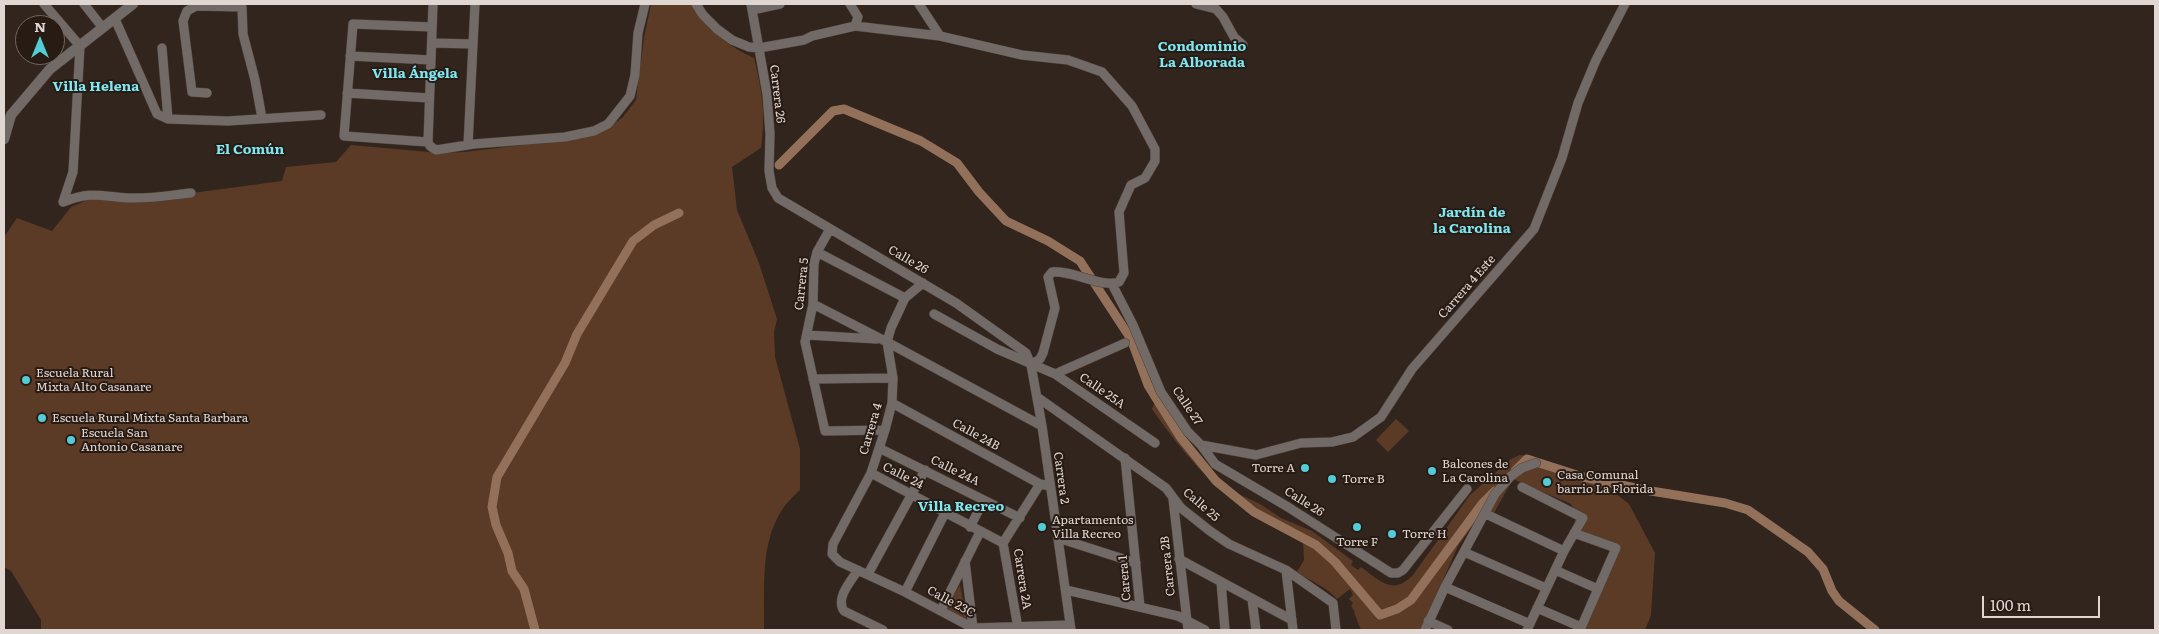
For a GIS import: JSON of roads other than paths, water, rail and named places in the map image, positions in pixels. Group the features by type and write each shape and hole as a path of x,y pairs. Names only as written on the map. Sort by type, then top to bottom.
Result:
{"street":[{"path":"44,4 80,46 73,172 63,202 80,195 100,194 129,198 191,193"},
{"path":"84,4 103,28"},
{"path":"4,139 11,115 50,69 133,4"},
{"path":"434,4 428,142 436,150 468,145 565,137 594,131 608,124 630,96 635,75 638,34 645,4"},
{"path":"468,145 475,4"},
{"path":"696,4 703,15 732,40 759,48 804,40 812,36 854,26 940,36 1022,55 1068,60 1102,72 1132,106 1155,149 1155,160 1145,178 1132,185 1119,212 1124,273 1119,282 1108,284 1086,277 1052,272 1048,277 1055,308 1043,353 1040,359 1030,362"},
{"path":"752,7 780,4"},
{"path":"919,4 940,36"},
{"path":"1196,4 1216,9 1223,17 1234,37 1243,45"},
{"name":"Carrera 4 Este","path":"1332,442 1353,437 1381,418 1412,369 1534,229 1562,158 1578,103 1612,26 1625,4"},
{"path":"854,5 858,17 854,26"},
{"path":"207,93 192,92 183,21 187,11 196,6 242,7 243,34 255,80 262,118"},
{"name":"Carrera 26","path":"752,7 767,94 770,134 768,171 772,188"},
{"path":"115,19 157,114 168,118 228,121 321,115"},
{"path":"428,142 344,136 353,24 432,27"},
{"path":"432,43 473,44"},
{"path":"162,48 168,118"},
{"path":"350,56 431,60"},
{"path":"347,93 429,98"},
{"name":"Calle 26","path":"772,188 778,198 923,283 1018,346 1030,362"},
{"name":"Carrera 5","path":"830,229 817,252 814,264 812,283 813,304 805,342 825,431 885,430"},
{"path":"817,252 905,298"},
{"name":"Carrera 4","path":"832,554 834,544 871,473 892,403 892,378 884,340 905,298 923,283"},
{"name":"Calle 27","path":"1108,284 1133,325 1161,392 1188,432 1201,445 1256,455 1301,443 1332,442"},
{"path":"813,304 884,340 1042,426"},
{"name":"Calle 25A","path":"934,314 997,350 1030,362 1055,374 1155,443"},
{"path":"807,335 884,340"},
{"path":"1055,374 1126,343"},
{"name":"Carrera 2","path":"1030,362 1042,426 1071,628"},
{"path":"813,379 892,378"},
{"name":"Calle 25","path":"1037,398 1166,488 1181,508 1229,544 1286,570 1333,603 1336,630"},
{"name":"Calle 24B","path":"892,403 1040,484 1050,486"},
{"name":"Calle 26","path":"1201,445 1215,464 1288,506 1391,573 1398,573 1403,570 1466,488"},
{"name":"Calle 24A","path":"879,448 1020,518"},
{"name":"Carera 1","path":"1125,458 1140,607"},
{"path":"1448,630 1426,626 1445,587 1486,514 1488,504 1511,476 1522,468 1536,463"},
{"path":"868,574 925,470"},
{"name":"Calle 24","path":"871,473 1004,544"},
{"name":"Carrera 2A","path":"1018,628 1004,544 1040,484"},
{"path":"1445,587 1529,627 1564,551 1583,518 1522,487"},
{"name":"Carrera 2B","path":"1173,498 1188,630"},
{"path":"970,527 984,500"},
{"path":"905,592 944,513"},
{"path":"1486,514 1564,551"},
{"path":"941,610 980,532"},
{"path":"1537,608 1581,629 1616,548 1574,533"},
{"path":"1058,538 1136,563"},
{"path":"1464,552 1546,588"},
{"name":"Calle 23C","path":"832,554 840,562 905,592 973,628 1071,628"},
{"path":"1180,559 1292,620"},
{"path":"965,560 973,628"},
{"path":"858,570 841,597 840,604 844,611 883,630"},
{"path":"1286,570 1293,630"},
{"path":"1555,570 1598,589"},
{"path":"1221,582 1225,630"},
{"path":"1066,590 1178,616 1205,630"},
{"path":"1252,599 1256,630"}],"waterway":[{"path":"779,165 833,111 844,109 921,141 957,163 979,192 1006,221 1048,241 1080,261 1131,339 1148,385 1181,438 1216,481 1254,512 1316,545 1335,562 1380,615 1397,609 1411,600 1482,504 1495,491"},
{"path":"535,630 524,589 512,571 508,553 496,525 492,507 497,477 565,363 577,334 633,241 654,225 679,213"},
{"path":"1515,471 1527,459 1583,477 1645,490 1725,503 1748,510 1808,552 1823,569 1832,591 1839,601 1875,630"}],"place":[{"name":"Escuela Rural Mixta Alto Casanare","path":"26,380"},
{"name":"Escuela Rural Mixta Santa Barbara","path":"42,418"},
{"name":"Escuela San Antonio Casanare","path":"71,440"},
{"name":"Torre A","path":"1305,468"},
{"name":"Balcones de La Carolina","path":"1432,471"},
{"name":"Torre B","path":"1332,479"},
{"name":"Casa Comunal barrio La Florida","path":"1547,482"},
{"name":"Apartamentos Villa Recreo","path":"1042,527"},
{"name":"Torre F","path":"1357,527"},
{"name":"Torre H","path":"1392,534"}],"district":[{"name":"Condominio La Alborada","path":"1202,56"},
{"name":"Villa Ángela","path":"415,74"},
{"name":"Villa Helena","path":"96,87"},
{"name":"El Común","path":"250,150"},
{"name":"Jardín de la Carolina","path":"1472,222"},
{"name":"Villa Recreo","path":"961,507"}]}
